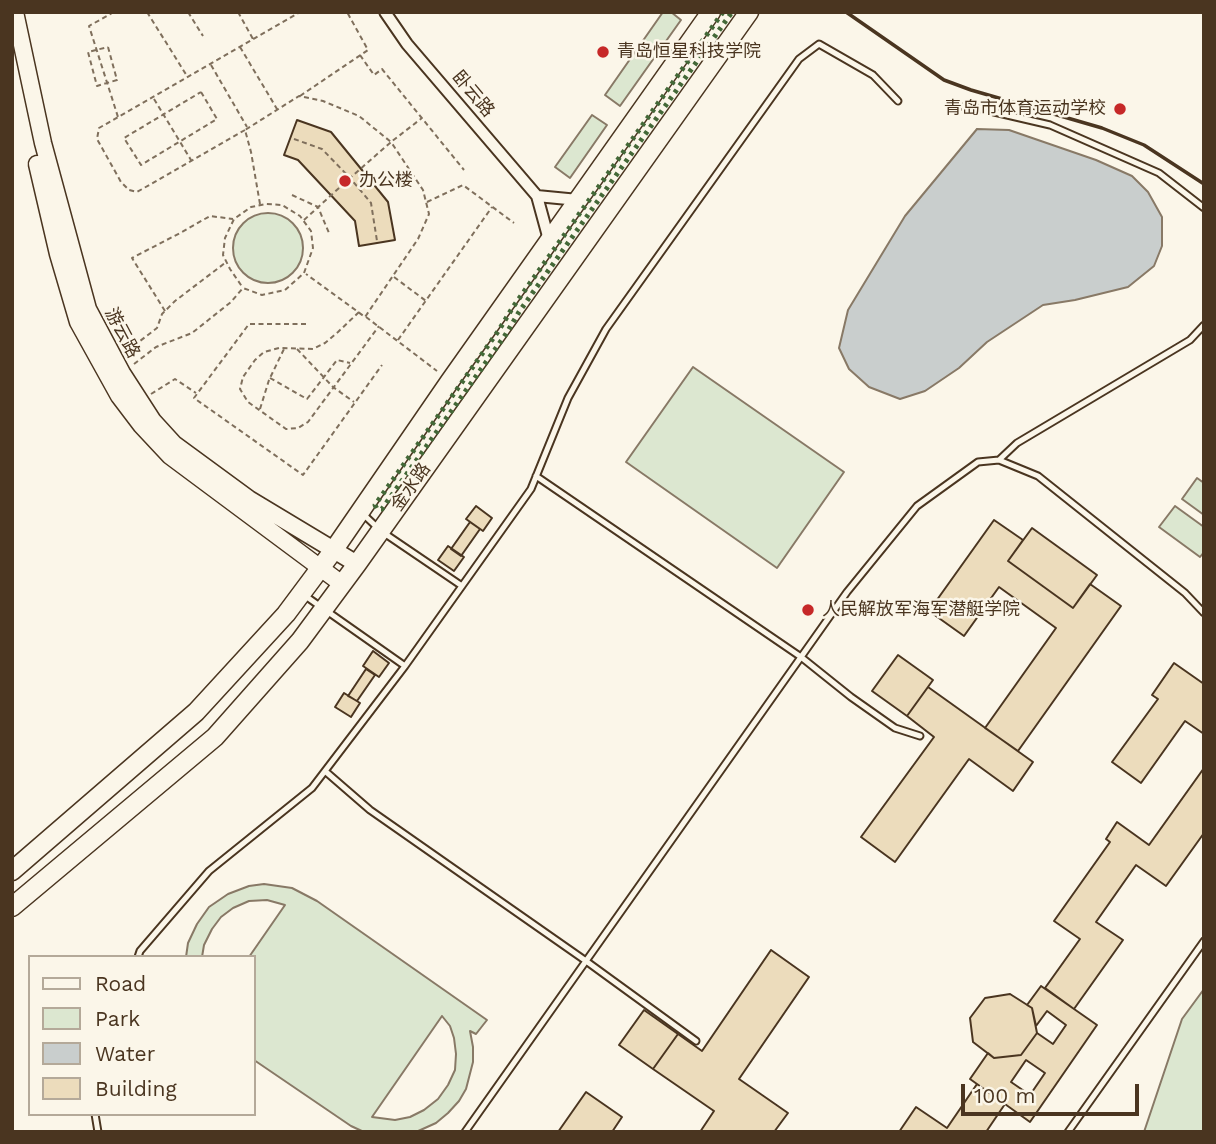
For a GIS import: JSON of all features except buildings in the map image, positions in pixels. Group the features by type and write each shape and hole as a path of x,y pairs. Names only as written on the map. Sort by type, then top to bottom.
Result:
{"main road":[{"name":"游云路","path":"15,12 43,143 88,309 139,401 174,444 249,499 357,564"},
{"name":"金水路","path":"12,871 196,712 286,614 712,12"},
{"name":"金水路","path":"12,907 215,737 300,641 749,12"},
{"name":"游云路","path":"12,52 58,254 78,322 119,396 170,456 342,584"}],"street":[{"name":"卧云路","path":"385,12 407,44 537,196 550,240"},
{"path":"537,196 578,200"}],"lane":[{"path":"138,955 209,872 312,788 405,666 531,489 568,398 606,329 799,59 819,44 873,75 898,101"},
{"path":"964,107 1049,125 1159,173 1204,208"},
{"path":"999,460 1017,443 1190,340 1204,325"},
{"path":"465,1132 847,592 918,506 978,462 999,460 1038,476 1185,593 1204,613"},
{"path":"536,476 801,657 895,728 920,736"},
{"path":"360,511 381,531 462,586"},
{"path":"302,593 405,666"},
{"path":"325,771 370,810 696,1041"},
{"path":"1069,1132 1204,941"}],"path":[{"path":"114,12 89,26 118,117"},
{"path":"147,12 188,77"},
{"path":"188,12 203,36"},
{"path":"238,12 254,39"},
{"path":"300,12 99,128 97,139 121,182 129,190 137,192 246,129 369,50 347,12"},
{"path":"108,47 117,80 107,83 97,86 88,52 108,47"},
{"path":"240,47 277,110"},
{"path":"360,55 374,75 382,69 464,170"},
{"path":"210,64 246,129 260,205"},
{"path":"201,92 217,119 180,142 141,165 124,138 201,92"},
{"path":"299,96 323,101 359,116 391,142 423,190 429,214 418,239 365,317"},
{"path":"153,97 191,161"},
{"path":"304,220 391,142 422,118"},
{"path":"294,138 322,149 371,203 377,241"},
{"path":"426,203 463,185 514,223"},
{"path":"292,195 318,207 328,233"},
{"path":"260,205 282,205 300,216 311,231 313,248 304,273 285,290 262,296 243,288 223,255 225,239 234,219 251,207 260,205"},
{"path":"398,340 492,207"},
{"path":"164,311 132,258 210,216 234,219"},
{"path":"118,367 157,328 164,311 226,261"},
{"path":"304,273 450,381"},
{"path":"393,276 426,301"},
{"path":"118,367 156,347 192,333 231,302 243,288"},
{"path":"359,312 325,343 313,349 285,348 264,352 243,377 240,389 248,402 286,429 298,428 308,422 379,326"},
{"path":"306,324 249,324 194,398 303,475 382,365"},
{"path":"259,410 270,378 285,348"},
{"path":"296,348 334,387 355,402"},
{"path":"270,378 306,399 337,360 351,363"},
{"path":"139,401 175,379 197,393"}],"green space":[{"path":"663,12 671,12 681,20 620,106 605,95"},
{"path":"592,115 607,125 570,178 555,167"},
{"path":"268,213 293,223 303,248 293,273 268,283 243,273 233,248 243,223"},
{"path":"693,367 844,472 777,568 626,462"},
{"path":"1197,478 1204,483 1204,515 1182,499"},
{"path":"1175,506 1204,527 1204,552 1200,557 1159,527"},
{"path":"264,884 292,888 317,901 487,1020 476,1034 470,1031 473,1062 466,1089 448,1113 436,1123 416,1132 364,1132 256,1061 256,955 250,955 285,905 267,900 249,901 233,908 221,917 212,929 202,955 186,955 188,943 197,924 209,907 228,894","holes":["442,1016 450,1026 454,1038 455,1070 438,1099 410,1117 395,1120 372,1117"]},
{"path":"1204,989 1204,1132 1144,1132 1182,1019"}],"water":[{"path":"977,129 1009,130 1096,160 1132,176 1148,192 1162,217 1162,246 1154,266 1128,287 1043,305 987,342 959,368 925,391 900,399 869,387 849,369 839,348 848,310 905,216"}],"hedge":[{"path":"723,12 375,505 377,509 382,509 732,12"}],"wall":[{"path":"846,12 944,80 1102,128 1144,145 1204,184"}],"place":[{"name":"青岛恒星科技学院","path":"603,52"},
{"name":"青岛市体育运动学校","path":"1120,109"},
{"name":"办公楼","path":"345,181"},
{"name":"人民解放军海军潜艇学院","path":"808,610"}]}
